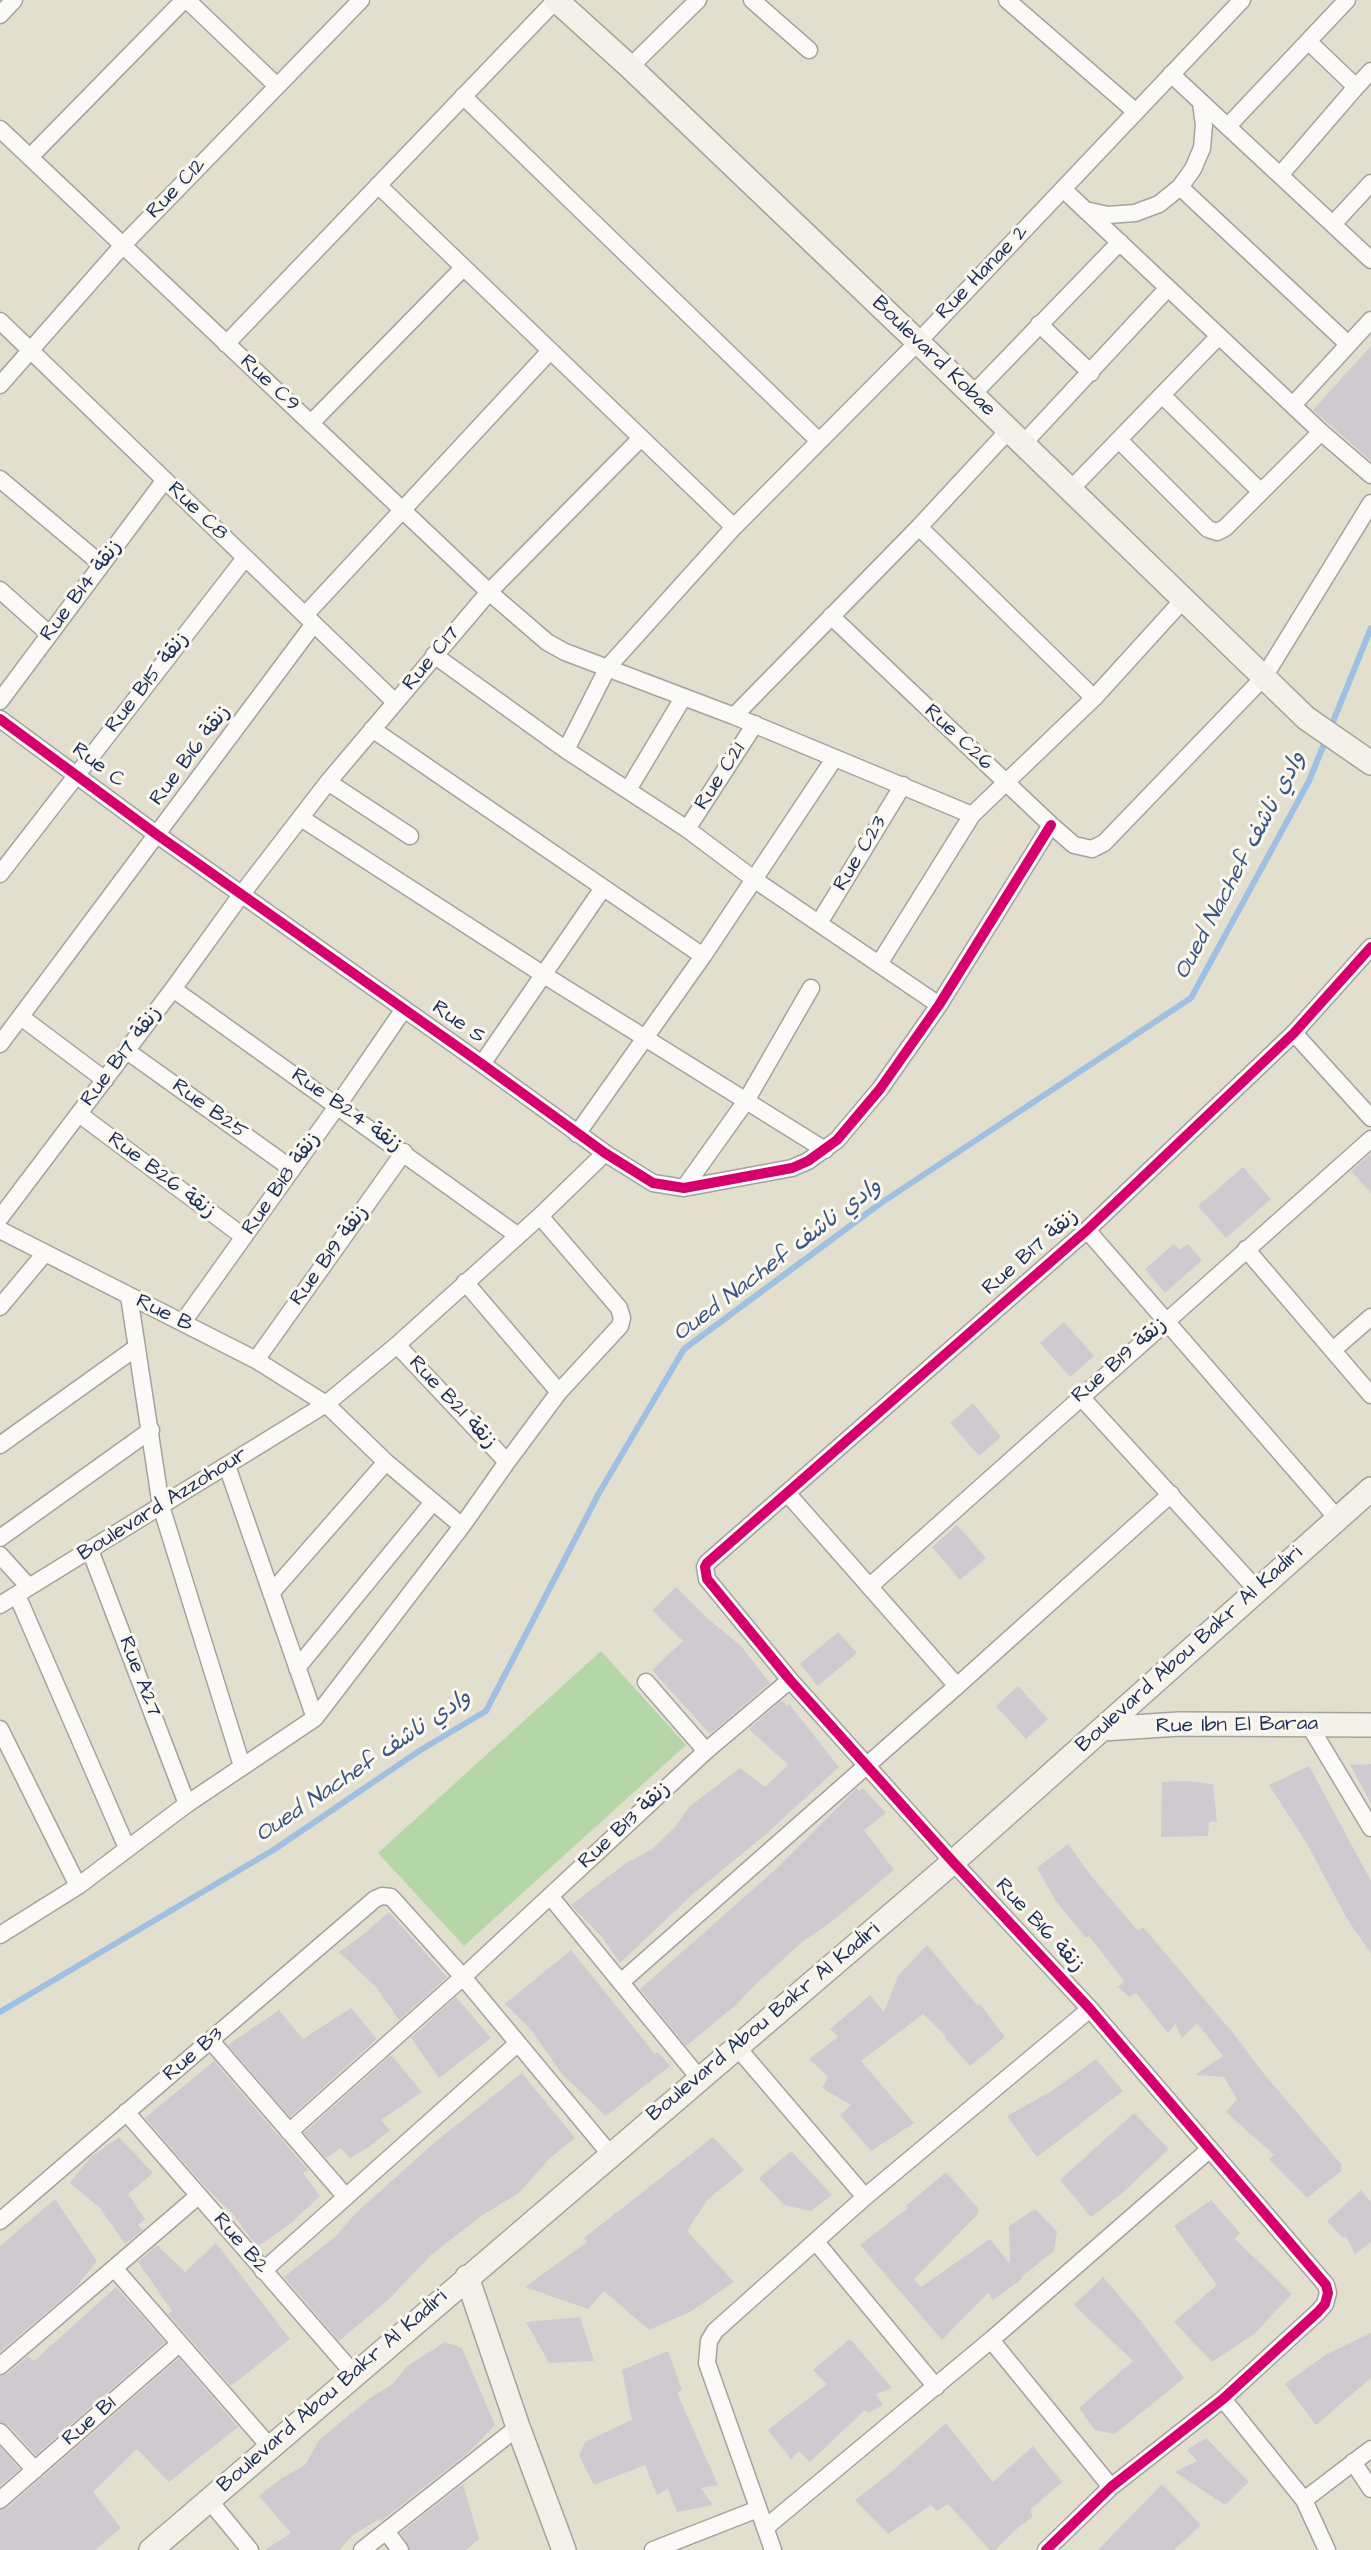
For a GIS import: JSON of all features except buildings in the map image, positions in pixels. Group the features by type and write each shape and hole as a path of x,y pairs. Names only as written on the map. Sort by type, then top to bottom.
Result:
{"main road":[{"name":"Boulevard Kobae","path":"556,0 630,66 1306,718 1371,763"},
{"name":"Boulevard Abou Bakr Al Kadiri","path":"150,2550 953,1862 1371,1489"},
{"name":"Rue Ibn El Baraa","path":"1103,1729 1178,1724 1371,1725"},
{"path":"467,2277 560,2548"}],"street":[{"path":"0,15 14,0"},
{"path":"30,157 186,0 277,86"},
{"name":"Rue C12","path":"0,385 123,245 360,0"},
{"path":"226,344 556,0"},
{"path":"630,66 698,0"},
{"path":"752,0 808,50"},
{"path":"1007,0 1136,112"},
{"name":"Rue Hanae 2","path":"566,750 608,667 734,527 918,342 1242,0"},
{"path":"1228,126 1347,0"},
{"path":"1309,42 1356,87"},
{"path":"1281,174 1371,71"},
{"path":"1171,74 1371,260"},
{"path":"463,96 819,441"},
{"path":"1082,209 1108,215 1135,213 1159,204 1180,187 1194,169 1202,148 1205,125 1201,103"},
{"name":"Rue C9","path":"0,129 489,592 555,647 755,724 972,815"},
{"path":"1334,223 1371,183"},
{"path":"378,185 734,527"},
{"path":"1180,187 1348,344"},
{"path":"1063,190 1321,432 1371,475"},
{"path":"972,396 1120,242"},
{"path":"311,424 463,268"},
{"path":"734,716 919,527 1015,438 1091,373 1167,289"},
{"path":"1293,405 1371,320"},
{"name":"Rue C8","path":"0,321 395,702"},
{"path":"1039,324 1091,373"},
{"path":"1070,490 1219,336"},
{"name":"Rue B16 زنقة","path":"0,1044 156,834 309,620 403,510 550,351"},
{"path":"1162,395 1260,491"},
{"path":"1119,440 1213,532 1225,528 1321,432"},
{"name":"Rue C17","path":"241,895 328,782 489,592 640,439"},
{"path":"0,479 101,564"},
{"name":"Rue B14 زنقة","path":"0,701 164,481"},
{"path":"1264,677 1371,503"},
{"path":"919,527 1094,698"},
{"name":"Rue B15 زنقة","path":"0,874 245,558"},
{"path":"0,590 49,634"},
{"path":"879,964 972,815 1094,698 1183,600"},
{"name":"Rue C26","path":"831,617 1051,825 1074,845 1092,849 1104,843 1264,677"},
{"path":"434,655 566,750 687,829 755,880 939,1005"},
{"path":"628,790 683,698"},
{"name":"Rue C","path":"0,719 241,895"},
{"name":"Rue C21","path":"687,829 755,724"},
{"path":"372,729 703,956"},
{"path":"577,1133 703,956 834,759"},
{"path":"328,782 410,836"},
{"name":"Rue C23","path":"819,923 903,785"},
{"path":"301,818 544,975 825,1150"},
{"path":"684,1188 792,1168 825,1150 848,1129 880,1089 939,1005 1051,825"},
{"path":"482,1064 603,888"},
{"name":"Rue B17 زنقة","path":"0,1218 241,895"},
{"name":"Rue S","path":"241,895 637,1175 653,1183 684,1188"},
{"name":"Rue B17 زنقة","path":"705,1572 707,1563 1087,1230 1294,1033 1371,947"},
{"path":"684,1188 746,1101 811,988"},
{"name":"Rue B24 زنقة","path":"173,989 517,1235"},
{"name":"Rue B18 زنقة","path":"183,1322 404,1009"},
{"path":"20,1017 104,1080"},
{"path":"1294,1033 1371,1118"},
{"name":"Rue B25","path":"127,1051 292,1169"},
{"name":"Rue B26 زنقة","path":"79,1114 244,1237"},
{"name":"Rue B19 زنقة","path":"870,1586 1371,1139"},
{"name":"Rue B19 زنقة","path":"256,1360 404,1152"},
{"name":"Boulevard Azzohour","path":"0,1605 326,1404 397,1345 540,1216 605,1153"},
{"path":"2,1929 78,1886 187,1804 315,1718 463,1526 559,1392 620,1326 622,1318 619,1308 540,1216"},
{"name":"Rue B","path":"0,1230 256,1360 326,1404 386,1462 463,1526"},
{"path":"1087,1230 1337,1518"},
{"path":"1246,1249 1371,1395"},
{"path":"0,1307 45,1253"},
{"path":"465,1282 559,1392"},
{"path":"129,1296 161,1506 242,1766"},
{"path":"1333,1350 1371,1317"},
{"name":"Rue B21 زنقة","path":"397,1345 507,1462"},
{"path":"0,1445 137,1348"},
{"path":"1080,1396 1258,1591"},
{"path":"0,1538 151,1430"},
{"path":"271,1593 386,1462"},
{"path":"227,1466 315,1718"},
{"path":"788,1493 957,1686"},
{"path":"621,1982 1171,1494"},
{"path":"297,1668 433,1502"},
{"name":"Rue A27","path":"90,1550 187,1804"},
{"path":"0,1555 23,1591 127,1848"},
{"name":"Rue B16 زنقة","path":"705,1572 706,1579 790,1679 953,1862 1090,2009 1326,2285 1328,2293 1325,2304 1318,2312 1223,2399"},
{"name":"Rue B13 زنقة","path":"289,2132 463,1977 706,1752 790,1679"},
{"path":"646,1682 706,1752"},
{"path":"1309,1725 1371,1828"},
{"path":"0,1729 78,1886"},
{"name":"Rue B3","path":"0,2221 375,1899 382,1896 391,1898 463,1977"},
{"path":"550,1896 700,2079"},
{"path":"463,1977 610,2154"},
{"path":"773,2550 707,2363 709,2341 715,2332 865,2197 1090,2009"},
{"path":"211,2041 346,2197"},
{"path":"263,2271 517,2044"},
{"path":"736,2046 865,2197"},
{"name":"Rue B2","path":"126,2112 355,2375"},
{"path":"765,2528 936,2387 1210,2149"},
{"path":"0,2366 198,2196"},
{"path":"816,2242 936,2387"},
{"path":"114,2268 270,2447"},
{"path":"991,2340 1111,2487"},
{"name":"Rue B1","path":"0,2500 179,2344"},
{"path":"1046,2550 1111,2487 1223,2399 1304,2500 1327,2550"},
{"path":"362,2550 518,2427"},
{"path":"0,2432 35,2470"},
{"path":"1304,2500 1371,2449"},
{"path":"1353,2462 1371,2489"},
{"path":"209,2500 250,2550"},
{"path":"653,2550 758,2509"},
{"path":"386,2532 400,2550"}],"green space":[{"path":"601,1651 686,1745 464,1946 378,1853"}],"waterway":[{"name":"Oued Nachef وادي ناشف","path":"0,2012 275,1849 419,1751 486,1711 599,1493 684,1349 881,1203 1191,998 1309,781 1371,628"}],"cycle path":[{"path":"0,719 156,834 605,1153 653,1183 684,1188 792,1168 808,1161 837,1140 880,1089 939,1005 1051,825"},
{"path":"1046,2550 1111,2487 1223,2399 1318,2312 1325,2304 1328,2293 1326,2285 1090,2009 953,1862 790,1680 707,1579 705,1567 1087,1230 1294,1033 1371,947"}]}
